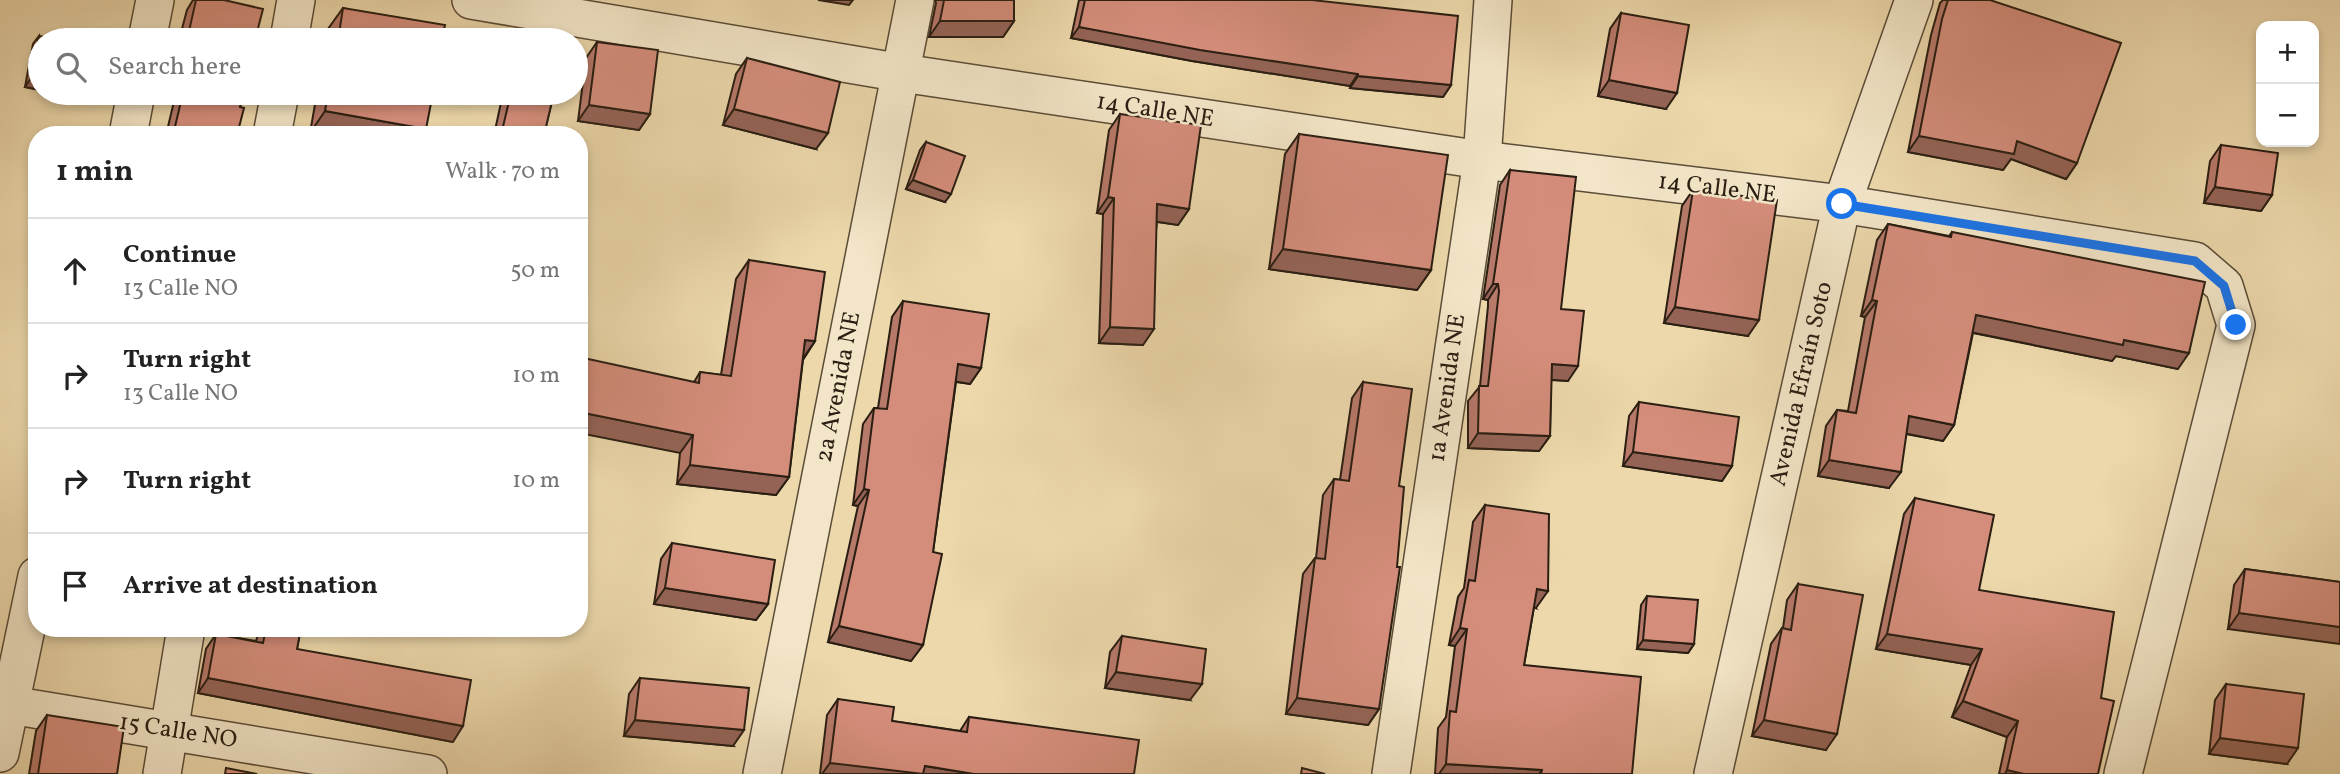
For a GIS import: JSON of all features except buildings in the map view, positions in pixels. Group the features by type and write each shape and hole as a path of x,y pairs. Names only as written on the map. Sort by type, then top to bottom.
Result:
{"street":[{"path":"149,28 155,0"},
{"path":"291,28 296,0"},
{"name":"14 Calle NE","path":"471,0 902,73 1482,160 1842,204 2195,261 2224,286 2236,325 2123,774"},
{"name":"2a Avenida NE","path":"762,774 915,0"},
{"name":"1a Avenida NE","path":"1391,774 1482,160 1493,0"},
{"name":"Avenida Efraín Soto","path":"1713,774 1842,204 1914,0"},
{"path":"130,126 134,105"},
{"path":"274,126 278,105"},
{"path":"0,753 28,619"},
{"path":"162,774 184,637"},
{"name":"15 Calle NO","path":"10,705 428,774"}],"route":[{"path":"1842,204 2195,261 2224,286 2236,325"}]}
